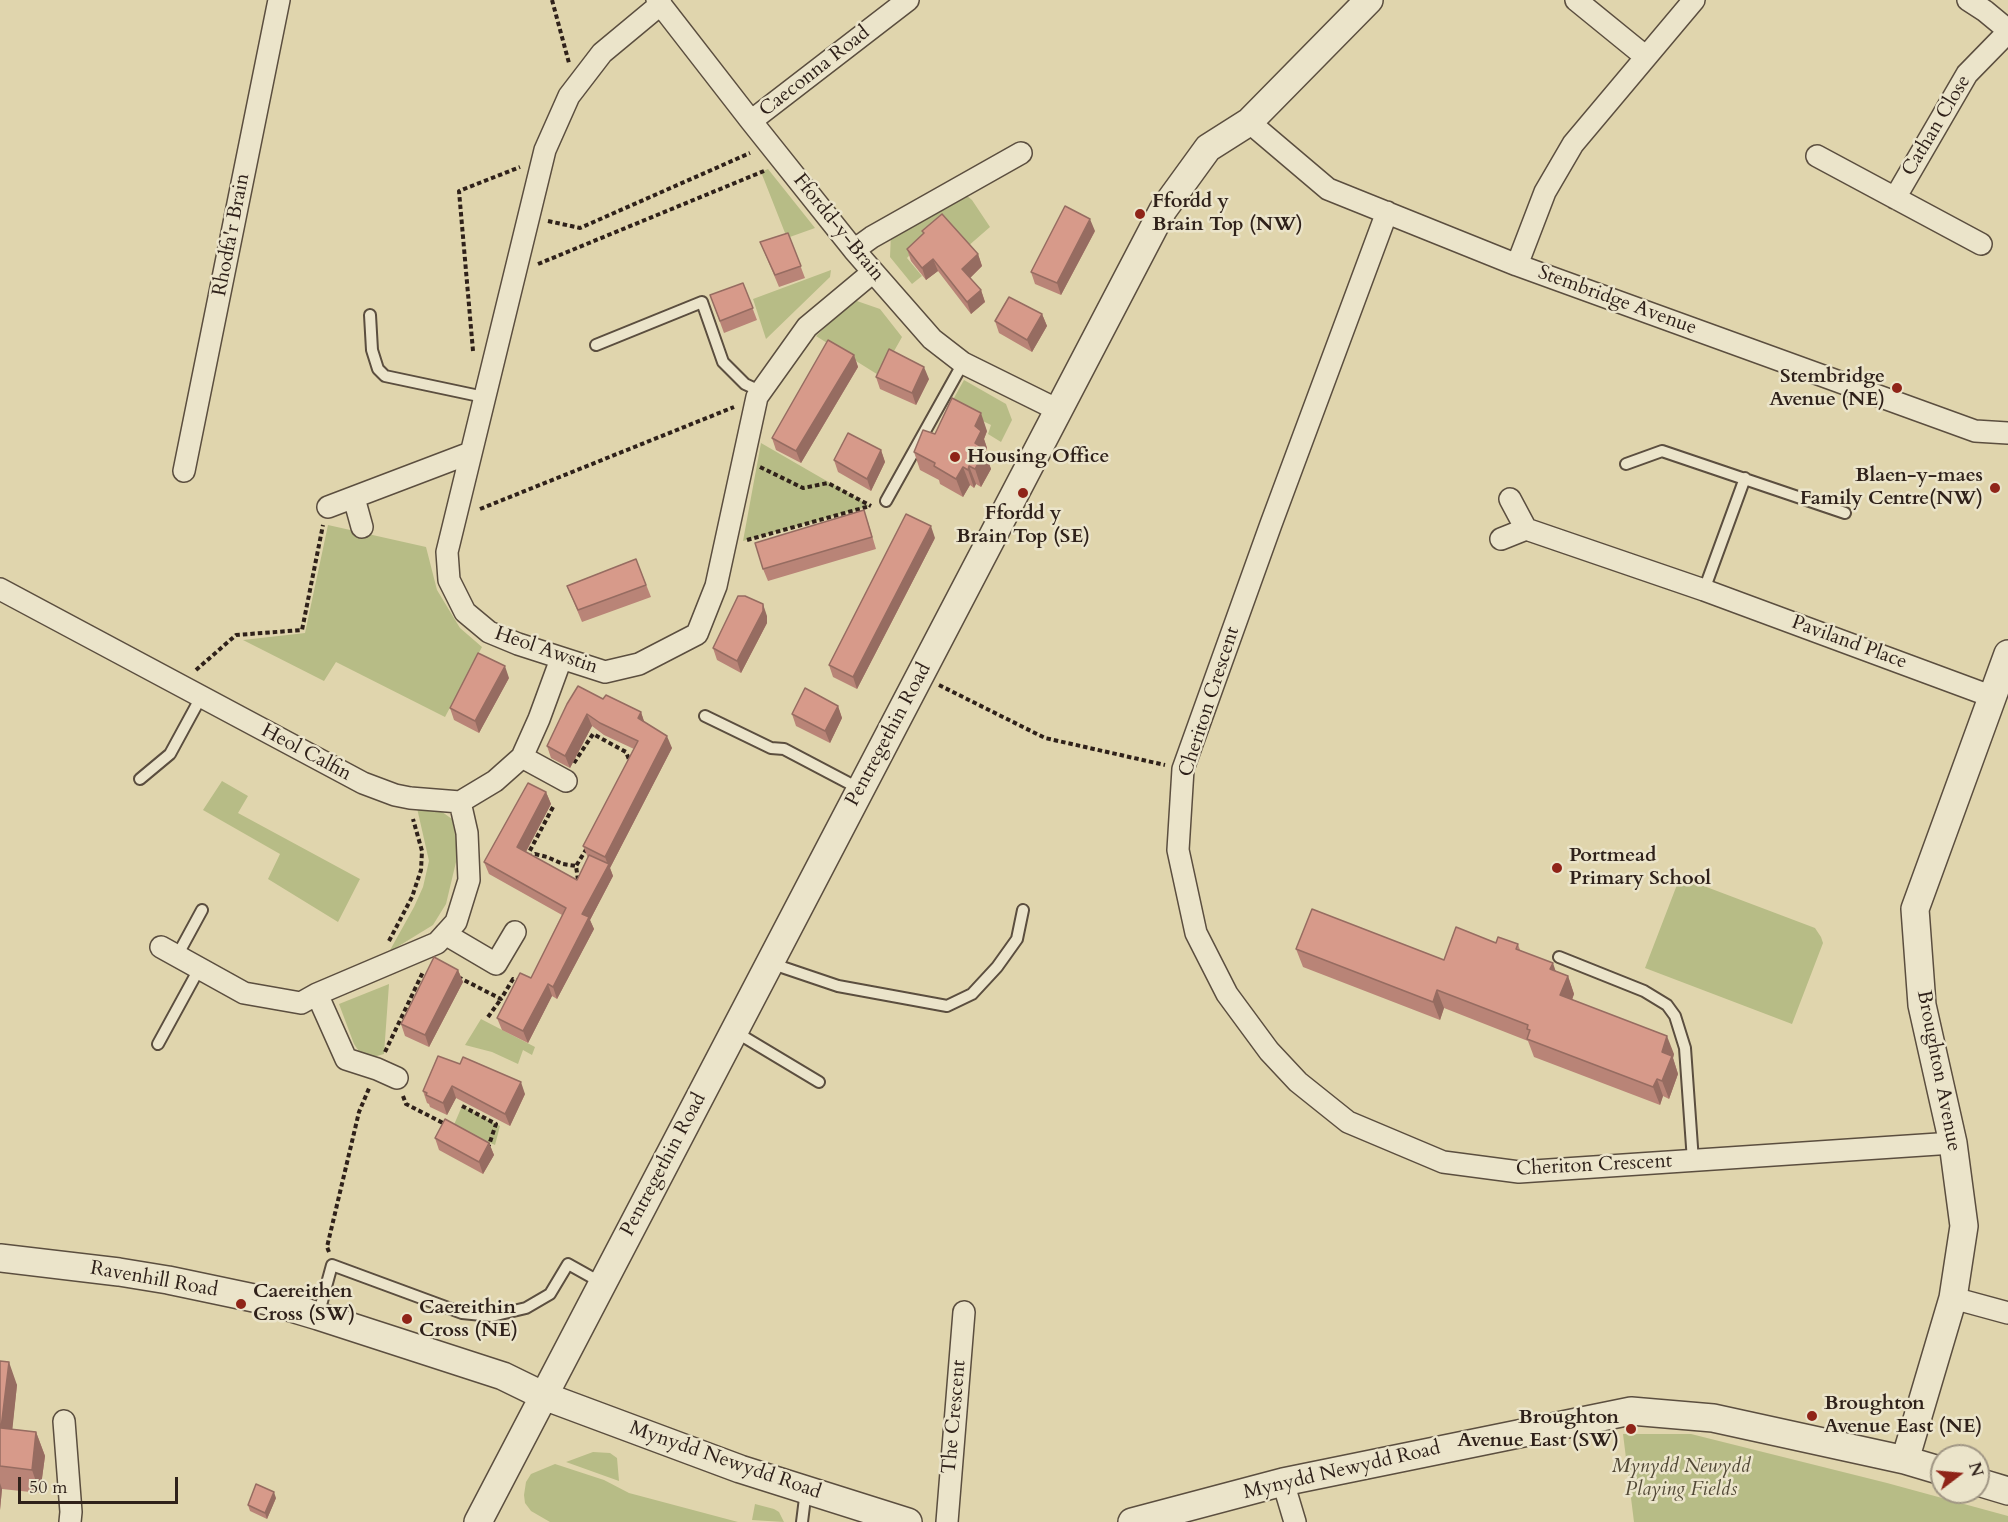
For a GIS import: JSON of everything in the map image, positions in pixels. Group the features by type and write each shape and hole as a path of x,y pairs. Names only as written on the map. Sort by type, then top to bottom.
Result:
{"street":[{"name":"Rhodfa'r Brain","path":"184,471 279,0"},
{"name":"Caeconna Road","path":"751,122 908,0"},
{"name":"Pentregethin Road","path":"478,1522 1163,210 1208,148 1249,122 1369,0"},
{"path":"1576,0 1646,57"},
{"path":"1517,265 1545,192 1573,144 1694,0"},
{"path":"1968,0 2008,31"},
{"name":"Heol Awstin","path":"659,2 602,53 569,96 543,158 447,552 449,580 465,612 489,633 605,672 639,664 697,634 716,586 759,394 807,327 873,273"},
{"name":"Ffordd-y-Brain","path":"659,2 751,122 873,273 932,339 963,363 1058,410"},
{"name":"Cathan Close","path":"1895,198 1967,74 2008,31"},
{"name":"Stembridge Avenue","path":"1249,122 1328,189 1517,265 1975,431 2008,433"},
{"path":"854,249 1021,153"},
{"name":"Cathan Close","path":"1817,156 1981,244"},
{"name":"Cheriton Crescent","path":"1387,212 1183,769 1178,850 1196,933 1227,994 1269,1051 1298,1082 1348,1122 1443,1162 1519,1172 1953,1143"},
{"path":"328,507 470,453"},
{"path":"354,498 362,527"},
{"path":"1501,539 1526,529 1510,499"},
{"name":"Paviland Place","path":"1526,529 1704,590 1993,697"},
{"name":"Heol Calfin","path":"0,589 363,783 410,798 460,801"},
{"name":"Broughton Avenue","path":"1905,1460 1953,1298 1964,1226 1953,1143 1922,1005 1915,909 2008,654"},
{"path":"169,952 244,993 301,1003 441,939 456,922 470,880 467,833 460,801 495,781 522,757 561,659"},
{"path":"522,757 569,774"},
{"path":"441,939 496,964 515,932"},
{"path":"317,994 346,1059 397,1078"},
{"name":"Ravenhill Road","path":"0,1258 168,1280 268,1302 503,1376 544,1396"},
{"path":"1953,1298 2008,1313"},
{"name":"The Crescent","path":"946,1522 964,1312"},
{"name":"Mynydd Newydd Road","path":"544,1396 740,1469 908,1522"},
{"name":"Mynydd Newydd Road","path":"1132,1522 1283,1482 1630,1411 1713,1418 1930,1467"},
{"path":"64,1421 70,1522"},
{"path":"1283,1482 1295,1522"},
{"path":"1990,1486 2008,1491"}],"lane":[{"path":"596,345 702,302 723,362 745,384 759,394"},
{"path":"370,315 372,350 378,369 385,376 484,397"},
{"path":"886,501 963,363"},
{"path":"1626,464 1662,451 1845,513"},
{"path":"1704,590 1745,478"},
{"path":"140,779 170,754 193,693"},
{"path":"705,716 771,748 784,749 860,789"},
{"path":"169,952 202,910"},
{"path":"771,963 838,986 947,1006 972,994 997,967 1017,939 1023,910"},
{"path":"1559,957 1644,991 1667,1005 1675,1016 1685,1048 1693,1161"},
{"path":"158,1044 200,969"},
{"path":"734,1031 819,1082"},
{"path":"318,1316 332,1265 462,1313 492,1316 526,1308 549,1294 568,1264 602,1283"},
{"path":"802,1522 806,1490"}],"path":[{"path":"552,0 576,87"},
{"path":"529,218 580,228 770,145"},
{"path":"492,366 474,353 459,191 543,158"},
{"path":"515,273 784,163"},
{"path":"455,518 759,394"},
{"path":"743,460 803,488 828,483 870,506"},
{"path":"726,542 743,541 870,506 880,507 886,501"},
{"path":"193,693 198,667 236,635 302,630 328,507"},
{"path":"920,675 1045,738 1183,769"},
{"path":"569,774 593,734 626,752 631,763 628,770"},
{"path":"388,963 383,951 412,897 421,870 422,851 412,818 410,798"},
{"path":"554,807 526,858 535,854 576,866"},
{"path":"575,887 579,878 576,866 592,841"},
{"path":"332,1265 327,1247 359,1112 377,1069 441,939"},
{"path":"450,973 501,999"},
{"path":"488,1017 513,979 522,982"},
{"path":"397,1078 406,1104 453,1127"},
{"path":"462,1106 496,1124 489,1145 480,1140"}],"green space":[{"path":"768,169 815,228 787,238 761,172"},
{"path":"966,195 990,227 967,247 923,241 907,258 922,276 912,284 890,257 891,233"},
{"path":"831,270 830,277 766,339 753,299"},
{"path":"854,300 880,309 902,337 880,376 816,336"},
{"path":"964,380 1006,404 1012,420 1001,442 988,434 991,425 950,405"},
{"path":"761,443 870,506 743,541"},
{"path":"328,525 426,547 437,590 460,628 482,647 445,717 336,662 324,681 243,640 305,633"},
{"path":"222,781 248,796 238,813 360,879 338,922 268,879 280,854 203,810"},
{"path":"417,808 438,809 452,819 456,840 456,862 446,904 433,925 389,952 423,887 429,861"},
{"path":"1680,877 1815,928 1823,943 1792,1024 1645,968"},
{"path":"389,984 384,1054 373,1057 360,1053 354,1044 339,1004"},
{"path":"481,1019 535,1047 532,1055 523,1050 518,1064 492,1052 465,1045"},
{"path":"462,1106 500,1126 495,1145 453,1127"},
{"name":"Mynydd Newydd Playing Fields","path":"1623,1434 1691,1434 1930,1495 1930,1504 1964,1504 2008,1516 2008,1522 1634,1522"},
{"path":"593,1452 610,1453 617,1458 619,1481 566,1462"},
{"path":"555,1464 604,1480 629,1493 738,1522 550,1522 531,1511 525,1503 524,1495 526,1482 531,1474"},
{"path":"755,1504 779,1512 784,1522 752,1520"}],"building":[{"path":"1065,206 1090,219 1057,283 1031,272"},
{"path":"942,214 978,254 962,269 981,290 967,302 933,259 922,268 907,249 924,233 922,231"},
{"path":"788,233 801,266 775,275 760,242"},
{"path":"743,283 753,308 720,321 710,295"},
{"path":"1009,297 1042,314 1027,340 995,321"},
{"path":"828,340 854,355 796,451 772,438"},
{"path":"889,349 924,367 912,393 876,377"},
{"path":"952,398 981,413 975,426 981,431 975,443 985,451 975,469 969,466 968,470 963,467 956,479 934,466 935,463 914,452 923,430 935,434"},
{"path":"848,433 881,450 867,479 834,460"},
{"path":"864,510 872,537 763,569 755,543"},
{"path":"906,514 931,526 853,677 829,665"},
{"path":"636,559 646,585 578,610 567,586"},
{"path":"738,596 745,596 763,604 763,611 737,661 713,648"},
{"path":"478,653 505,666 475,721 450,708"},
{"path":"578,686 603,699 606,695 641,712 638,718 667,736 605,857 583,846 638,741 600,723 587,714 565,756 547,746"},
{"path":"805,688 838,706 825,731 792,714"},
{"path":"528,783 546,792 517,847 577,880 589,855 609,864 582,914 589,917 553,987 548,984 523,1031 497,1018 520,973 531,978 566,908 484,862"},
{"path":"1312,909 1444,960 1456,927 1496,943 1498,937 1518,944 1516,949 1553,963 1550,969 1568,976 1560,995 1667,1036 1662,1052 1672,1056 1662,1081 1657,1079 1653,1087 1527,1039 1530,1030 1527,1029 1528,1025 1437,990 1433,1002 1296,949"},
{"path":"434,957 458,970 425,1035 401,1024"},
{"path":"438,1056 460,1064 463,1057 521,1082 505,1114 452,1086 443,1103 426,1095 427,1093 423,1091"},
{"path":"445,1119 489,1143 479,1162 435,1138"},
{"path":"0,1361 9,1362 1,1428 36,1432 32,1470 0,1466"},
{"path":"256,1484 274,1492 265,1513 248,1505"}],"place":[{"name":"Ffordd y Brain Top (NW)","path":"1140,214"},
{"name":"Stembridge Avenue (NE)","path":"1897,388"},
{"name":"Housing Office","path":"955,457"},
{"name":"Blaen-y-maes Family Centre(NW)","path":"1995,488"},
{"name":"Ffordd y Brain Top (SE)","path":"1023,493"},
{"name":"Portmead Primary School","path":"1557,868"},
{"name":"Caereithen Cross (SW)","path":"241,1304"},
{"name":"Caereithin Cross (NE)","path":"407,1319"},
{"name":"Broughton Avenue East (NE)","path":"1812,1416"},
{"name":"Broughton Avenue East (SW)","path":"1631,1429"}]}
